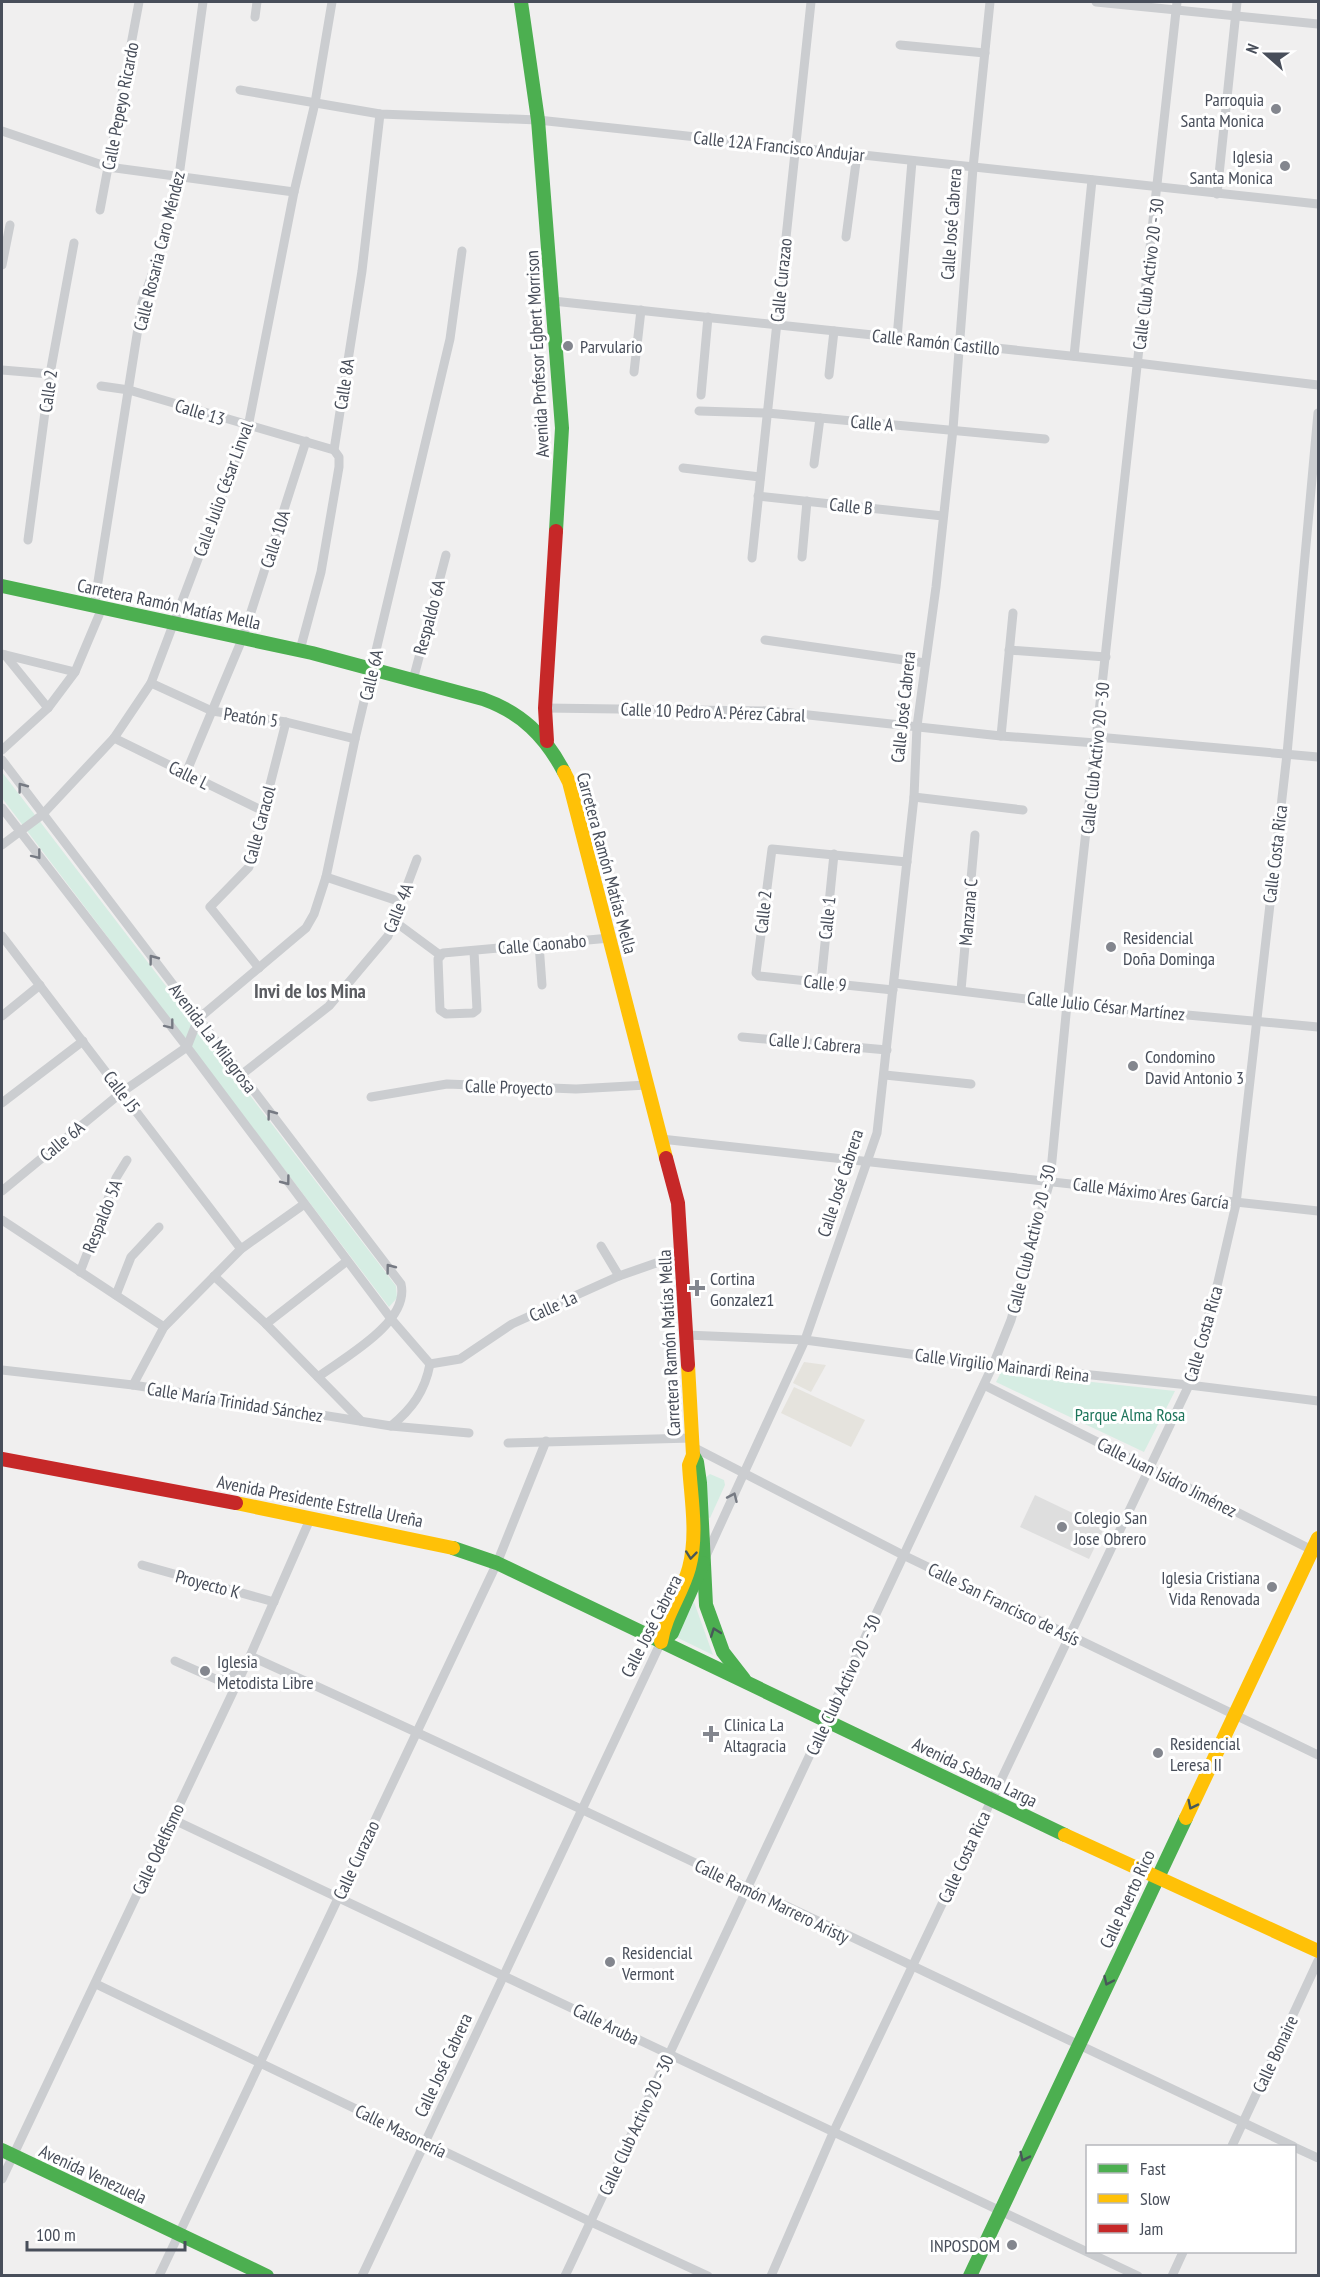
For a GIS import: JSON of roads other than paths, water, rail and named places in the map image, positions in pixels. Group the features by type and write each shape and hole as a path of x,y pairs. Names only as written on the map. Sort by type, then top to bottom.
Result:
{"main road":[{"name":"Avenida Profesor Egbert Morrison","path":"521,2 538,120 553,301 562,451 545,708 547,741"},
{"name":"Carretera Ramón Matías Mella","path":"2,586 243,637 372,668 486,701 521,717 547,741 569,782 678,1203 693,1447 700,1484 706,1605 714,1633 723,1653 746,1681"},
{"name":"Carretera Ramón Matías Mella","path":"662,1642 662,1631 689,1568 692,1530 689,1465 693,1447"},
{"name":"Avenida Presidente Estrella Ureña","path":"2,1458 446,1545 497,1563 618,1620"},
{"name":"Calle Puerto Rico","path":"970,2276 1156,1878 1316,1547"},
{"name":"Calle José Cabrera","path":"662,1642 672,1633 704,1560"},
{"name":"Avenida Sabana Larga","path":"618,1620 991,1800 1318,1951"},
{"name":"Avenida Venezuela","path":"7,2153 267,2276"}],"street":[{"name":"Calle Pepeyo Ricardo","path":"100,210 139,2"},
{"name":"Calle Rosaria Caro Méndez","path":"2,750 48,708 75,672 98,608 142,303 161,249 180,176 203,2"},
{"path":"255,17 257,2"},
{"name":"Calle Julio César Linval","path":"2,845 42,814 114,738 151,683 248,426 294,192 315,103 332,2"},
{"name":"Calle Curazao","path":"752,558 811,2"},
{"name":"Calle José Cabrera","path":"704,1560 805,1340 869,1162 877,1133 914,797 917,726 944,516 961,344 973,168 990,2"},
{"path":"1096,2 1177,6 1235,17 1318,24"},
{"path":"1217,194 1237,2"},
{"name":"Calle Club Activo 20 - 30","path":"565,2276 993,1365 1011,1320 1050,1181 1067,1004 1177,6"},
{"path":"900,45 986,53"},
{"name":"Calle 12A Francisco Andujar","path":"240,90 380,114 538,120 1318,204"},
{"name":"Calle 8A","path":"300,650 321,572 339,467 339,457 334,450 362,271 380,114"},
{"path":"2,131 108,167 294,192"},
{"path":"846,237 857,155"},
{"path":"897,338 912,161"},
{"path":"1074,356 1092,180"},
{"path":"2,265 10,225"},
{"name":"Calle 2","path":"28,540 50,374 74,243"},
{"name":"Calle 6A","path":"2,1191 122,1092 187,1047 198,1019 306,928 315,914 326,877 355,739 450,339 462,251"},
{"name":"Calle Ramón Castillo","path":"553,301 1074,356 1318,385"},
{"path":"634,372 641,310"},
{"path":"701,395 708,317"},
{"path":"829,375 834,331"},
{"path":"2,370 50,374"},
{"name":"Calle 13","path":"101,386 129,390 334,450"},
{"name":"Calle A","path":"699,411 766,413 1045,439"},
{"name":"Calle Costa Rica","path":"771,2276 833,2133 1068,1635 1189,1385 1218,1282 1236,1204 1287,754 1318,413"},
{"path":"814,464 820,418"},
{"name":"Calle 10A","path":"186,773 243,637 306,441"},
{"path":"682,468 760,477"},
{"name":"Calle B","path":"758,496 944,516"},
{"path":"802,557 807,501"},
{"name":"Respaldo 6A","path":"412,680 446,555"},
{"path":"1001,736 1013,613"},
{"path":"765,640 925,663"},
{"path":"1010,650 1106,657"},
{"path":"3,655 75,672"},
{"path":"3,655 48,708"},
{"name":"Peatón 5","path":"151,683 212,711 286,722 355,739"},
{"name":"Calle 10 Pedro A. Pérez Cabral","path":"545,708 772,711 1001,736 1097,740 1318,757"},
{"name":"Calle Caracol","path":"259,968 213,912 212,903 247,873 286,722"},
{"name":"Calle L","path":"114,738 263,811"},
{"name":"Avenida La Milagrosa","path":"2,760 401,1284 402,1299 392,1320"},
{"path":"914,797 1023,810"},
{"name":"Avenida La Milagrosa","path":"2,808 187,1047 303,1205 392,1320 430,1364"},
{"name":"Manzana C","path":"961,990 975,835"},
{"name":"Calle 2","path":"757,975 772,849 834,854"},
{"path":"834,854 907,862"},
{"name":"Calle 1","path":"820,983 834,854"},
{"name":"Calle 4A","path":"241,1075 329,1006 388,936 417,859"},
{"path":"326,877 401,902"},
{"path":"394,921 440,955"},
{"name":"Calle J5","path":"2,936 241,1249"},
{"name":"Calle Caonabo","path":"474,951 477,1010 473,1013 446,1014 440,1010 438,959 440,955 474,951 539,944 610,938"},
{"path":"539,944 542,985"},
{"name":"Calle 9","path":"757,975 820,983 894,987"},
{"path":"2,1016 40,986"},
{"name":"Calle Julio César Martínez","path":"894,987 961,990 1067,1004 1318,1027"},
{"name":"Calle J. Cabrera","path":"742,1036 887,1050"},
{"path":"2,1103 83,1041"},
{"path":"885,1074 971,1084"},
{"name":"Calle Proyecto","path":"371,1097 447,1084 576,1089 647,1085"},
{"name":"Calle Máximo Ares García","path":"661,1139 1050,1181 1236,1204 1318,1211"},
{"name":"Respaldo 5A","path":"80,1272 116,1178 127,1160"},
{"path":"133,1386 164,1327 241,1249 303,1205"},
{"path":"2,1220 164,1327"},
{"path":"116,1295 131,1257 159,1227"},
{"path":"601,1246 619,1276"},
{"name":"Calle 1a","path":"430,1364 459,1359 512,1324 619,1276 682,1254"},
{"path":"266,1324 347,1261"},
{"path":"214,1276 266,1324 361,1421"},
{"path":"318,1377 392,1320"},
{"name":"Calle Virgilio Mainardi Reina","path":"686,1335 805,1340 993,1365 1318,1401"},
{"path":"391,1426 422,1394 426,1386 430,1364"},
{"name":"Calle María Trinidad Sánchez","path":"2,1370 133,1386 391,1426 469,1433"},
{"name":"Calle Juan Isidro Jiménez","path":"984,1385 1149,1468 1316,1547"},
{"path":"508,1443 546,1441 693,1447"},
{"name":"Calle Curazao","path":"159,2276 497,1563 546,1441"},
{"name":"Calle San Francisco de Asís","path":"693,1447 903,1555 1318,1755"},
{"name":"Calle Odelfismo","path":"2,2179 7,2153 96,1984 250,1656 311,1517"},
{"name":"Proyecto K","path":"142,1565 274,1602"},
{"name":"Calle José Cabrera","path":"362,2276 581,1808 662,1642"},
{"name":"Calle Ramón Marrero Aristy","path":"250,1656 581,1808 912,1968 1290,2145"},
{"path":"175,1661 220,1681 227,1672 240,1677"},
{"name":"Calle Aruba","path":"172,1819 1086,2251"},
{"name":"Calle Bonaire","path":"1232,2145 1318,1960"},
{"name":"Calle Masonería","path":"96,1984 591,2223 708,2276"},
{"name":"Calle Ramón Marrero Aristy","path":"1296,2148 1318,2158"},
{"name":"Calle Aruba","path":"1090,2253 1138,2276"},
{"path":"1172,2276 1183,2253"}],"place":[{"name":"Parroquia Santa Monica","path":"1276,109"},
{"name":"Iglesia Santa Monica","path":"1285,166"},
{"name":"Parvulario","path":"568,346"},
{"name":"Residencial Doña Dominga","path":"1111,947"},
{"name":"Condomino David Antonio 3","path":"1133,1066"},
{"name":"Cortina Gonzalez1","path":"697,1288"},
{"name":"Colegio San Jose Obrero","path":"1062,1527"},
{"name":"Iglesia Cristiana Vida Renovada","path":"1272,1587"},
{"name":"Iglesia Metodista Libre","path":"205,1671"},
{"name":"Clinica La Altagracia","path":"711,1734"},
{"name":"Residencial Leresa II","path":"1158,1753"},
{"name":"Residencial Vermont","path":"610,1962"},
{"name":"INPOSDOM","path":"1012,2245"}],"district":[{"name":"Invi de los Mina","path":"310,991"}],"park label":[{"name":"Parque Alma Rosa","path":"1130,1414"}]}
